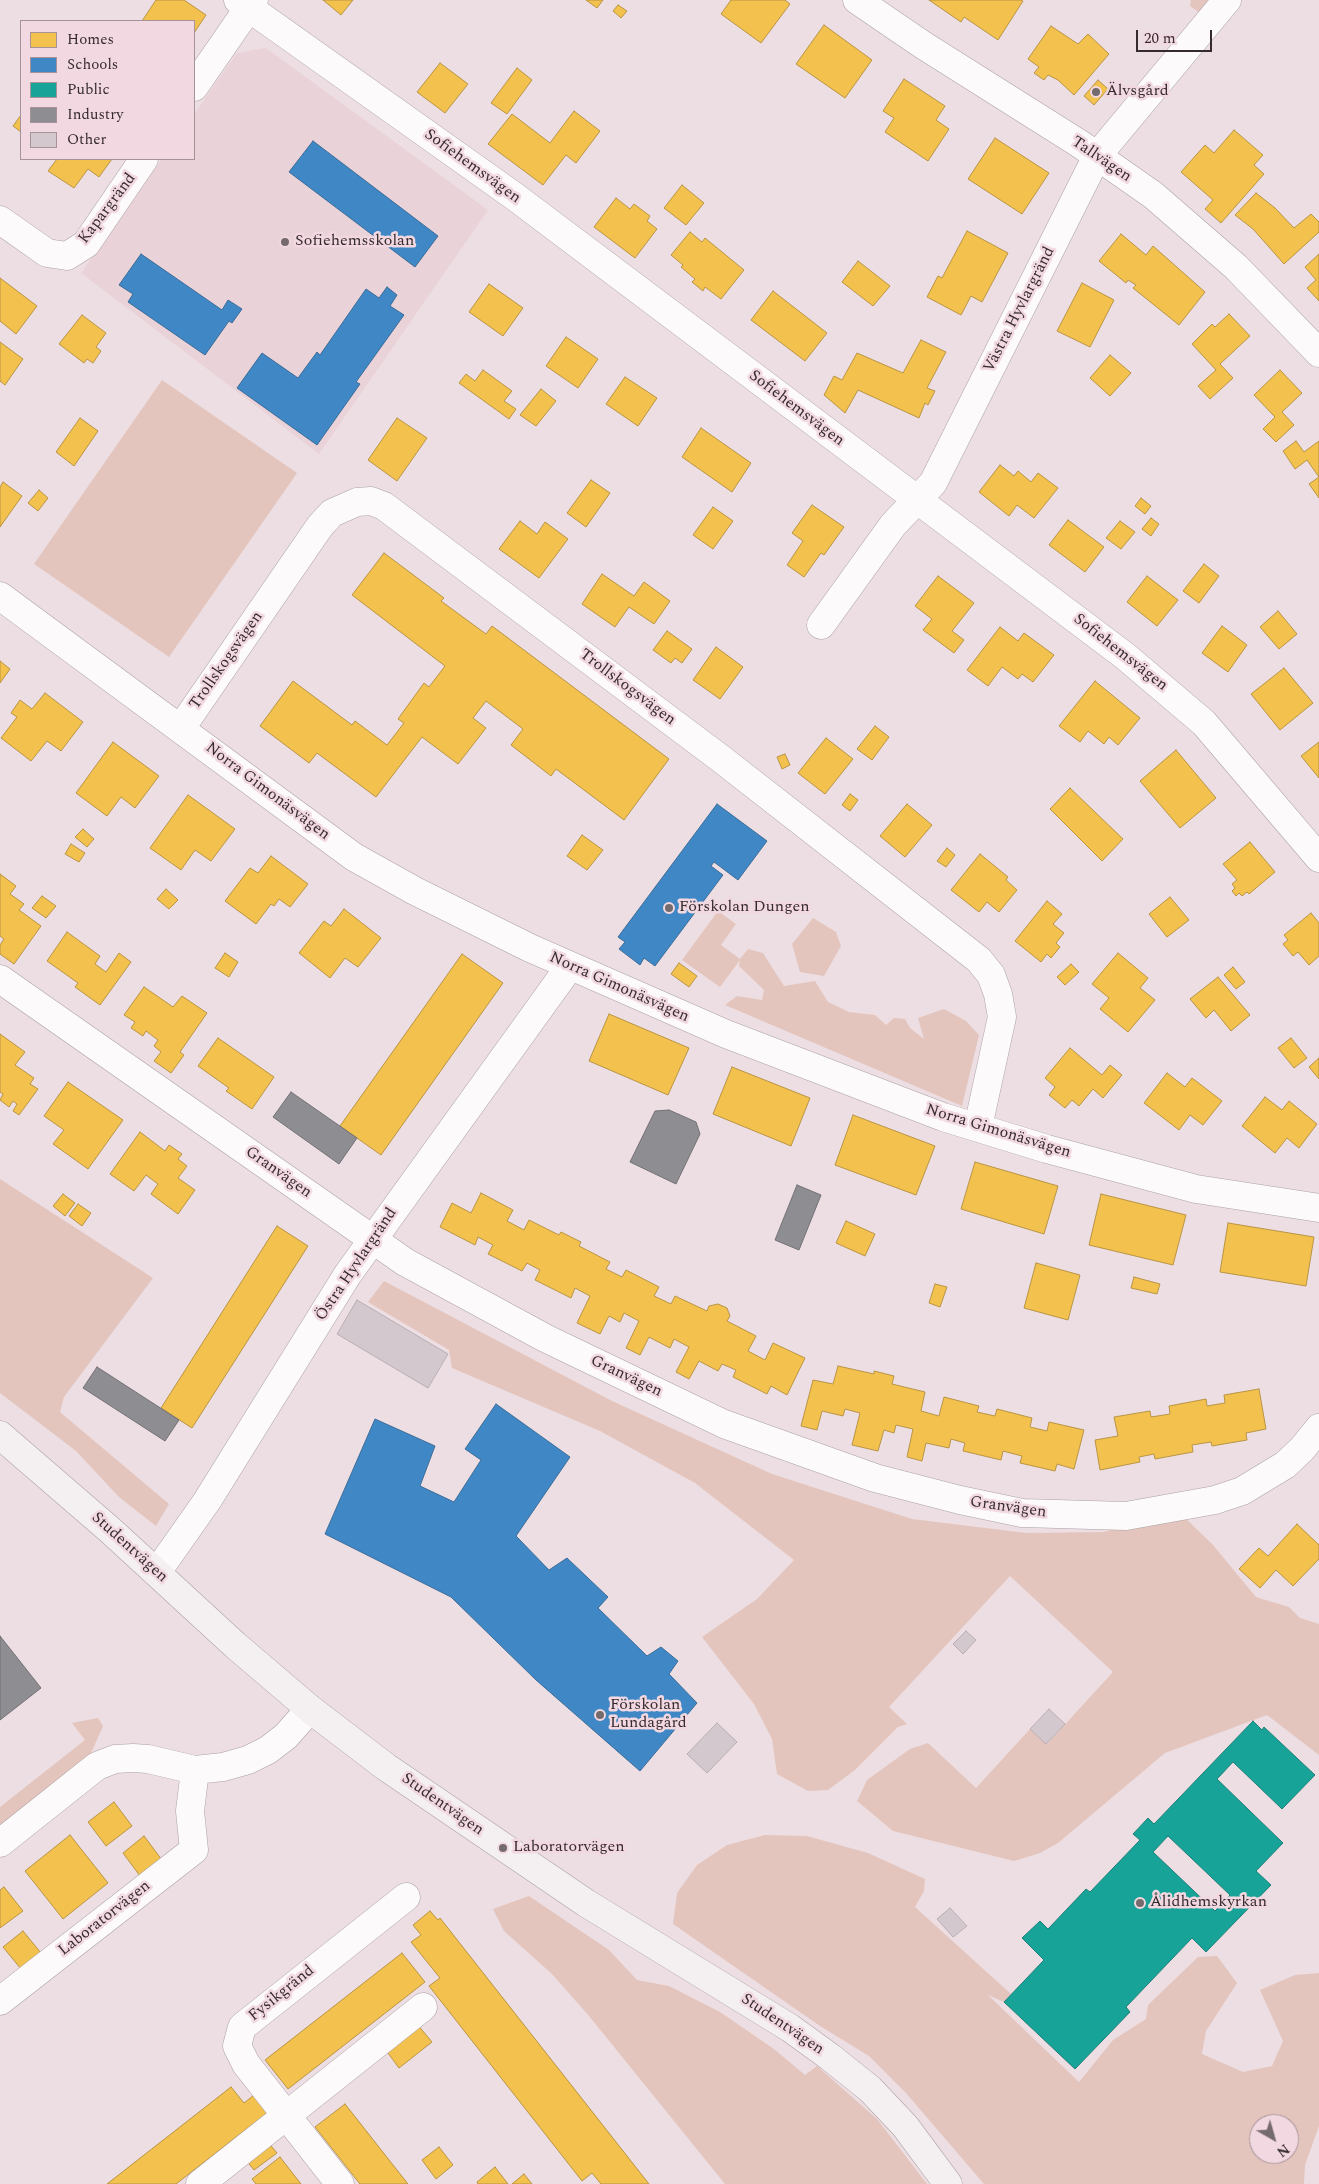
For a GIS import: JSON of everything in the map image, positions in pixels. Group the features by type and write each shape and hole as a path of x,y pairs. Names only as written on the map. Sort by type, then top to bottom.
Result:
{"street":[{"name":"Tallvägen","path":"857,0 922,45 1098,156 1153,195 1236,266 1319,353"},
{"name":"Västra Hyvlargränd","path":"821,625 892,525 918,501 933,483 1098,156 1227,0"},
{"path":"195,85 247,2"},
{"name":"Sofiehemsvägen","path":"247,2 514,196 1171,693 1204,723 1319,858"},
{"name":"Kapargränd","path":"0,220 47,253 67,256 86,244 143,160"},
{"name":"Trollskogsvägen","path":"181,728 320,526 332,513 357,502 371,501 384,506 720,758 979,960 991,975 998,994 1002,1017 978,1127"},
{"name":"Norra Gimonäsvägen","path":"0,596 181,728 297,817 354,857 415,891 570,966 754,1045 943,1117 1047,1149 1196,1189 1319,1208"},
{"name":"Östra Hyvlargränd","path":"157,1572 207,1501 372,1239 570,966"},
{"name":"Granvägen","path":"0,979 405,1262 545,1338 724,1424 874,1478 960,1500 1013,1511 1126,1516 1215,1500 1242,1491 1285,1465 1302,1449 1319,1428"},
{"name":"Studentvägen","path":"0,1435 157,1572 234,1645 310,1709 386,1767 503,1848 586,1902 790,2028 830,2057 870,2089 899,2120 948,2184"},
{"path":"0,1843 97,1766 115,1759 148,1759 195,1770 223,1767 248,1760 268,1750 286,1736 310,1709"},
{"name":"Laboratorvägen","path":"0,2000 194,1850 190,1810 195,1770"},
{"name":"Fysikgränd","path":"340,2184 246,2064 237,2046 242,2027 406,1897"},
{"path":"200,2184 424,2007"}],"shaded area":[{"path":"1191,0 1209,0 1200,13 1190,6"},
{"name":"Sofiehemsskolan","path":"266,48 488,210 319,454 81,273 161,160 195,160 195,113 237,53"},
{"path":"162,380 297,473 169,657 34,564"},
{"path":"718,911 736,924 721,945 740,959 748,949 763,953 784,986 815,981 828,1002 849,1012 875,1015 886,1025 894,1018 905,1019 910,1028 924,1039 918,1018 944,1009 966,1021 979,1035 962,1106 725,1005 737,996 762,1000 764,990 739,966 740,960 720,987 682,960"},
{"path":"813,918 836,932 841,946 824,976 800,972 792,944"},
{"path":"0,1179 153,1278 64,1397 60,1412 169,1504 156,1526 119,1497 76,1451 0,1393"},
{"path":"384,1281 612,1401 772,1474 912,1519 1026,1533 1104,1532 1175,1508 1213,1545 1256,1597 1289,1607 1300,1618 1319,1624 1319,1755 1267,1715 1165,1753 1058,1843 1040,1853 1014,1861 893,1831 857,1801 867,1780 910,1749 928,1743 976,1788 1030,1729 1047,1744 1113,1672 1010,1576 889,1707 907,1724 898,1727 855,1770 828,1790 808,1791 777,1774 772,1739 754,1704 702,1637 757,1599 794,1560 695,1483 600,1431 452,1368 449,1350 368,1302"},
{"path":"98,1718 103,1726 88,1760 0,1830 0,1807 85,1740 72,1723"},
{"path":"765,1835 807,1836 868,1853 925,1879 924,1891 915,1907 1011,1994 1004,2002 988,1995 1079,2082 1113,2040 1146,2019 1148,2005 1198,1957 1217,1956 1237,1983 1206,2031 1202,2054 1243,2072 1272,2066 1283,2041 1260,1990 1295,1975 1319,1973 1319,2126 1305,2165 1304,2184 984,2184 906,2093 869,2056 820,2026 673,1924 677,1893 697,1865 727,1845"},
{"path":"529,1896 609,1950 637,1980 669,1986 720,2012 774,2049 805,2075 817,2066 877,2119 927,2184 725,2184 589,2016 552,1974 504,1931 493,1909"}],"building: Homes":[{"path":"156,0 184,0 206,15 195,32 195,20 143,20"},
{"path":"323,0 353,0 341,15"},
{"path":"586,0 603,0 597,8"},
{"path":"731,0 785,0 790,4 761,43 721,14"},
{"path":"929,0 1023,1 998,40 964,17 961,22"},
{"path":"618,5 627,11 621,18 613,11"},
{"path":"824,25 872,60 845,98 796,64"},
{"path":"1051,26 1078,44 1088,34 1109,54 1074,95 1058,80 1048,75 1044,80 1034,73 1039,67 1028,59"},
{"path":"440,63 468,84 445,113 417,92"},
{"path":"517,68 532,80 507,114 491,103"},
{"path":"904,79 945,106 936,120 949,129 928,161 885,132 894,118 883,111"},
{"name":"Älvsgård","path":"1098,80 1108,89 1094,105 1084,96"},
{"path":"574,111 600,131 576,163 566,155 543,185 488,144 512,114 550,143"},
{"path":"20,116 20,131 13,126"},
{"path":"1234,130 1263,155 1254,165 1264,174 1221,223 1205,209 1213,200 1181,172 1205,145 1214,153"},
{"path":"995,138 1049,173 1022,214 968,179"},
{"path":"56,160 111,160 99,177 88,169 74,188 48,171"},
{"path":"682,185 704,203 686,225 664,208"},
{"path":"1256,193 1275,208 1294,228 1311,214 1319,222 1319,232 1284,264 1253,229 1235,215"},
{"path":"616,198 630,209 634,204 650,216 647,221 657,229 635,258 594,227"},
{"path":"967,231 1008,253 982,302 971,296 961,315 927,297 938,276 942,278"},
{"path":"690,232 702,242 705,238 744,270 721,299 705,287 703,291 692,282 695,279 671,255"},
{"path":"1121,234 1146,255 1153,246 1205,292 1179,325 1133,288 1136,285 1128,280 1126,283 1099,261"},
{"path":"1319,254 1319,301 1307,288 1316,280 1305,267"},
{"path":"858,261 890,286 873,306 842,282"},
{"path":"0,278 37,306 16,334 0,321"},
{"path":"1082,283 1114,300 1090,347 1057,331"},
{"path":"489,284 523,308 503,336 469,312"},
{"path":"773,291 827,333 805,361 751,320"},
{"path":"1229,314 1250,336 1220,364 1233,378 1210,399 1198,386 1216,370 1192,344 1212,324 1215,327"},
{"path":"82,315 106,333 96,347 101,351 93,363 87,359 84,363 59,344"},
{"path":"566,337 598,359 578,388 546,366"},
{"path":"921,340 946,352 927,388 935,391 928,405 925,403 919,418 858,390 845,413 824,395 834,376 842,380 857,353 903,373"},
{"path":"0,342 23,359 5,385 0,381"},
{"path":"1110,355 1131,373 1110,396 1090,378"},
{"path":"483,370 512,391 504,401 516,409 509,419 459,383 466,374 475,381"},
{"path":"1280,370 1302,393 1282,412 1294,425 1276,442 1263,429 1275,417 1254,395"},
{"path":"625,377 657,398 638,426 606,404"},
{"path":"541,389 556,401 536,426 520,415"},
{"path":"80,418 98,431 74,466 56,452"},
{"path":"397,418 427,438 397,481 368,460"},
{"path":"701,428 751,463 732,492 682,457"},
{"path":"1296,441 1304,452 1319,441 1319,477 1307,460 1295,469 1283,451"},
{"path":"1000,465 1014,476 1018,471 1031,482 1038,473 1058,488 1034,518 1017,505 1009,516 979,492"},
{"path":"1319,477 1319,498 1309,484"},
{"path":"591,480 610,493 586,527 567,513"},
{"path":"3,482 22,496 0,527 0,487"},
{"path":"39,490 48,498 38,511 28,503"},
{"path":"1141,498 1151,506 1145,514 1135,506"},
{"path":"812,505 844,527 824,555 821,553 804,577 787,565 803,541 792,533"},
{"path":"713,507 733,521 713,549 693,535"},
{"path":"1151,518 1159,524 1151,536 1142,529"},
{"path":"1068,520 1104,547 1085,572 1049,545"},
{"path":"520,521 537,534 545,522 568,539 539,578 499,549"},
{"path":"1120,521 1135,532 1121,549 1106,538"},
{"path":"384,553 444,598 441,601 486,634 492,626 669,759 624,820 556,769 551,776 511,745 523,729 486,701 473,718 486,728 458,764 422,737 376,797 317,753 309,763 260,726 293,681 352,725 355,721 387,745 404,723 398,719 424,683 429,687 445,666 352,595"},
{"path":"1204,564 1219,576 1199,603 1183,591"},
{"path":"602,574 634,596 644,582 670,601 654,624 629,607 615,627 582,604"},
{"path":"938,576 974,603 952,631 964,640 954,653 923,630 932,619 915,606"},
{"path":"1147,576 1178,600 1157,626 1127,602"},
{"path":"1278,611 1297,634 1279,649 1260,627"},
{"path":"1222,626 1247,645 1228,672 1202,653"},
{"path":"1000,627 1018,641 1024,633 1054,655 1033,682 1022,674 1018,679 1002,667 988,686 967,670"},
{"path":"667,631 692,649 682,663 675,658 671,663 653,650"},
{"path":"716,647 743,667 720,699 693,680"},
{"path":"0,661 10,669 0,683"},
{"path":"1284,668 1313,703 1280,730 1251,694"},
{"path":"1095,681 1140,718 1118,745 1109,737 1104,744 1088,731 1080,742 1059,726"},
{"path":"45,693 83,722 61,751 47,741 31,761 1,738 17,717 11,713 20,700 32,709"},
{"path":"875,726 889,737 872,760 857,749"},
{"path":"826,738 853,759 825,794 798,773"},
{"path":"113,742 159,776 135,808 121,797 107,816 76,793"},
{"path":"1319,742 1319,778 1301,756"},
{"path":"1176,750 1216,798 1180,828 1140,781"},
{"path":"785,754 790,765 782,769 777,757"},
{"path":"1070,788 1123,839 1102,861 1050,809"},
{"path":"850,794 858,800 850,811 842,805"},
{"path":"188,795 235,829 211,861 195,850 181,870 150,848"},
{"path":"907,804 932,825 905,857 880,836"},
{"path":"83,829 94,839 87,847 75,837"},
{"path":"582,835 603,850 587,870 567,856"},
{"path":"1250,842 1275,872 1249,894 1247,892 1242,896 1239,893 1236,896 1232,891 1235,888 1232,884 1237,880 1223,864"},
{"path":"71,844 85,853 79,862 65,854"},
{"path":"947,848 955,855 946,867 937,861"},
{"path":"980,854 1008,877 1006,880 1017,890 999,912 987,902 979,912 951,890"},
{"path":"271,856 308,884 290,907 279,899 274,906 271,904 256,924 225,901 250,868 258,873"},
{"path":"0,874 16,886 10,894 24,904 19,910 41,926 14,964 0,954 0,945 4,939 0,936"},
{"path":"166,889 178,900 169,909 157,899"},
{"path":"42,896 56,906 46,918 32,908"},
{"path":"1170,897 1189,920 1167,937 1149,914"},
{"path":"1047,901 1062,914 1053,924 1064,933 1056,943 1060,947 1051,958 1047,954 1041,962 1015,941"},
{"path":"344,909 381,938 358,967 345,958 330,978 299,953 324,921 331,926"},
{"path":"1311,913 1319,923 1319,956 1309,965 1298,952 1293,956 1283,944 1288,940 1284,935"},
{"path":"67,932 100,956 95,964 106,972 119,953 131,962 100,1005 75,987 78,983 47,961"},
{"path":"225,953 238,962 229,977 215,968"},
{"path":"1118,953 1148,978 1140,988 1155,1000 1128,1032 1100,1009 1109,998 1092,984"},
{"path":"462,954 503,983 381,1155 340,1126"},
{"path":"679,963 697,976 689,987 671,974"},
{"path":"1071,964 1079,972 1065,985 1057,977"},
{"path":"1233,967 1245,982 1236,989 1224,975"},
{"path":"1218,977 1250,1015 1231,1031 1214,1010 1206,1018 1190,999"},
{"path":"144,987 173,1007 182,996 207,1013 180,1052 184,1055 171,1073 154,1061 161,1052 154,1046 158,1040 146,1031 143,1036 131,1028 135,1022 124,1015"},
{"path":"609,1014 689,1048 668,1095 589,1061"},
{"path":"0,1034 25,1052 15,1065 34,1078 30,1084 38,1089 19,1115 13,1111 17,1104 13,1101 9,1107 0,1100 3,1094 0,1092"},
{"path":"218,1038 274,1077 252,1109 226,1091 229,1088 198,1066"},
{"path":"1291,1038 1307,1058 1294,1068 1278,1048"},
{"path":"1070,1048 1102,1075 1110,1065 1122,1075 1103,1098 1093,1089 1079,1106 1072,1100 1065,1108 1049,1095 1055,1087 1045,1078"},
{"path":"1319,1058 1319,1079 1309,1067"},
{"path":"732,1067 810,1098 791,1146 713,1114"},
{"path":"1167,1073 1185,1087 1192,1078 1222,1101 1203,1125 1190,1115 1179,1130 1144,1103"},
{"path":"68,1082 123,1120 88,1169 53,1144 64,1130 44,1116"},
{"path":"1265,1097 1282,1110 1289,1101 1317,1124 1299,1148 1287,1138 1275,1153 1242,1126"},
{"path":"853,1115 935,1146 916,1195 835,1165"},
{"path":"140,1132 165,1151 169,1145 182,1154 178,1159 187,1166 178,1178 195,1190 178,1214 151,1194 158,1184 146,1175 134,1191 110,1174"},
{"path":"975,1162 1058,1186 1044,1234 961,1209"},
{"path":"481,1193 513,1210 507,1221 524,1230 529,1220 559,1235 561,1232 581,1242 579,1246 610,1262 606,1269 622,1277 626,1270 659,1287 654,1296 671,1304 675,1296 707,1311 709,1306 718,1304 727,1308 730,1316 727,1321 756,1336 748,1351 765,1360 773,1343 805,1358 787,1395 771,1386 767,1394 733,1377 736,1370 722,1364 718,1371 699,1361 689,1379 676,1372 689,1347 674,1339 670,1348 649,1337 640,1355 626,1348 639,1321 624,1313 620,1322 609,1316 600,1334 577,1323 590,1296 575,1288 571,1298 535,1280 540,1270 527,1263 522,1271 488,1254 493,1245 478,1237 475,1245 440,1227 452,1203 471,1213"},
{"path":"63,1194 75,1203 65,1216 53,1206"},
{"path":"1101,1194 1186,1215 1173,1265 1089,1245"},
{"path":"78,1204 91,1213 82,1226 69,1216"},
{"path":"846,1221 875,1234 865,1256 836,1243"},
{"path":"1228,1223 1314,1237 1306,1286 1220,1272"},
{"path":"277,1226 308,1246 192,1428 161,1408"},
{"path":"1036,1263 1080,1275 1068,1320 1024,1308"},
{"path":"1134,1277 1160,1284 1157,1294 1131,1288"},
{"path":"935,1284 947,1287 940,1307 929,1303"},
{"path":"838,1366 874,1374 874,1371 894,1376 892,1384 925,1392 921,1411 939,1416 944,1397 979,1406 977,1412 995,1416 997,1409 1032,1418 1030,1427 1047,1431 1049,1422 1084,1430 1074,1469 1057,1464 1055,1471 1020,1463 1022,1456 1003,1451 1001,1460 963,1451 965,1443 951,1439 949,1448 926,1443 922,1461 907,1457 913,1429 896,1425 894,1433 884,1430 878,1451 852,1445 860,1413 845,1409 843,1416 822,1411 817,1430 801,1426 813,1380 833,1384"},
{"path":"1259,1389 1266,1429 1246,1433 1247,1440 1212,1446 1211,1442 1192,1445 1193,1452 1155,1459 1154,1454 1139,1457 1140,1462 1100,1470 1095,1440 1118,1436 1114,1417 1150,1411 1151,1417 1170,1414 1169,1406 1206,1399 1207,1406 1225,1403 1224,1395"},
{"path":"1297,1524 1319,1545 1319,1559 1293,1586 1276,1570 1260,1588 1239,1569 1259,1548 1268,1556"},
{"path":"114,1802 132,1826 106,1846 88,1822"},
{"path":"70,1835 108,1883 63,1919 25,1871"},
{"path":"144,1836 162,1860 140,1876 123,1853"},
{"path":"4,1887 23,1911 0,1928 0,1890"},
{"path":"430,1911 438,1920 440,1918 649,2184 601,2184 592,2173 582,2181 429,1986 440,1978 411,1942 421,1935 413,1925"},
{"path":"23,1931 41,1953 21,1969 3,1947"},
{"path":"402,1953 425,1982 288,2089 265,2060"},
{"path":"417,2024 432,2042 399,2068 385,2049"},
{"path":"231,2087 244,2103 259,2091 272,2109 176,2184 107,2184"},
{"path":"345,2104 408,2184 360,2184 315,2127"},
{"path":"267,2141 277,2153 254,2170 245,2159"},
{"path":"439,2147 453,2165 436,2179 422,2160"},
{"path":"280,2157 301,2184 256,2184 252,2179"},
{"path":"495,2167 508,2184 478,2184 477,2182"},
{"path":"524,2174 532,2184 512,2184"}],"building: Schools":[{"path":"313,141 438,236 415,267 289,172"},
{"path":"141,254 222,310 228,300 242,309 232,323 229,321 205,355 128,302 133,294 119,285"},
{"path":"387,287 397,295 390,306 404,315 356,382 360,384 317,445 237,388 262,353 298,378 317,352 320,355 366,289 379,298"},
{"path":"717,804 767,841 738,880 714,862 711,866 723,875 655,966 644,958 640,965 619,949 625,942 618,937"},
{"path":"496,1404 570,1457 516,1536 549,1570 567,1558 608,1597 598,1608 647,1656 661,1647 678,1661 669,1674 697,1703 640,1771 536,1680 451,1597 325,1534 375,1419 435,1446 420,1486 454,1502 481,1460 465,1449"}],"building: Public":[{"name":"Ålidhemskyrkan","path":"1253,1721 1262,1730 1264,1727 1315,1775 1282,1809 1233,1762 1217,1779 1283,1843 1256,1871 1271,1885 1206,1952 1192,1938 1126,2007 1130,2012 1075,2069 1004,2002 1044,1960 1022,1938 1040,1921 1048,1929 1086,1889 1090,1892 1140,1840 1133,1834 1148,1818 1154,1824","holes":["1168,1836 1230,1895 1215,1911 1153,1852"]}],"building: Industry":[{"path":"291,1092 357,1138 339,1164 273,1117"},
{"path":"669,1110 696,1122 700,1134 676,1184 630,1162 655,1111"},
{"path":"797,1185 821,1195 799,1250 775,1240"},
{"path":"97,1367 179,1420 165,1441 83,1388"},
{"path":"0,1636 41,1688 0,1720"}],"building: Other":[{"path":"357,1300 448,1354 428,1388 337,1334"},
{"path":"966,1631 976,1640 963,1654 953,1644"},
{"path":"1049,1709 1065,1724 1046,1744 1030,1729"},
{"path":"717,1723 737,1742 707,1773 687,1754"},
{"path":"950,1908 967,1926 953,1937 937,1919"}],"place":[{"name":"Älvsgård","path":"1096,92"},
{"name":"Sofiehemsskolan","path":"285,242"},
{"name":"Förskolan Dungen","path":"669,908"},
{"name":"Förskolan Lundagård","path":"600,1715"},
{"name":"Laboratorvägen","path":"503,1848"},
{"name":"Ålidhemskyrkan","path":"1140,1903"}]}
